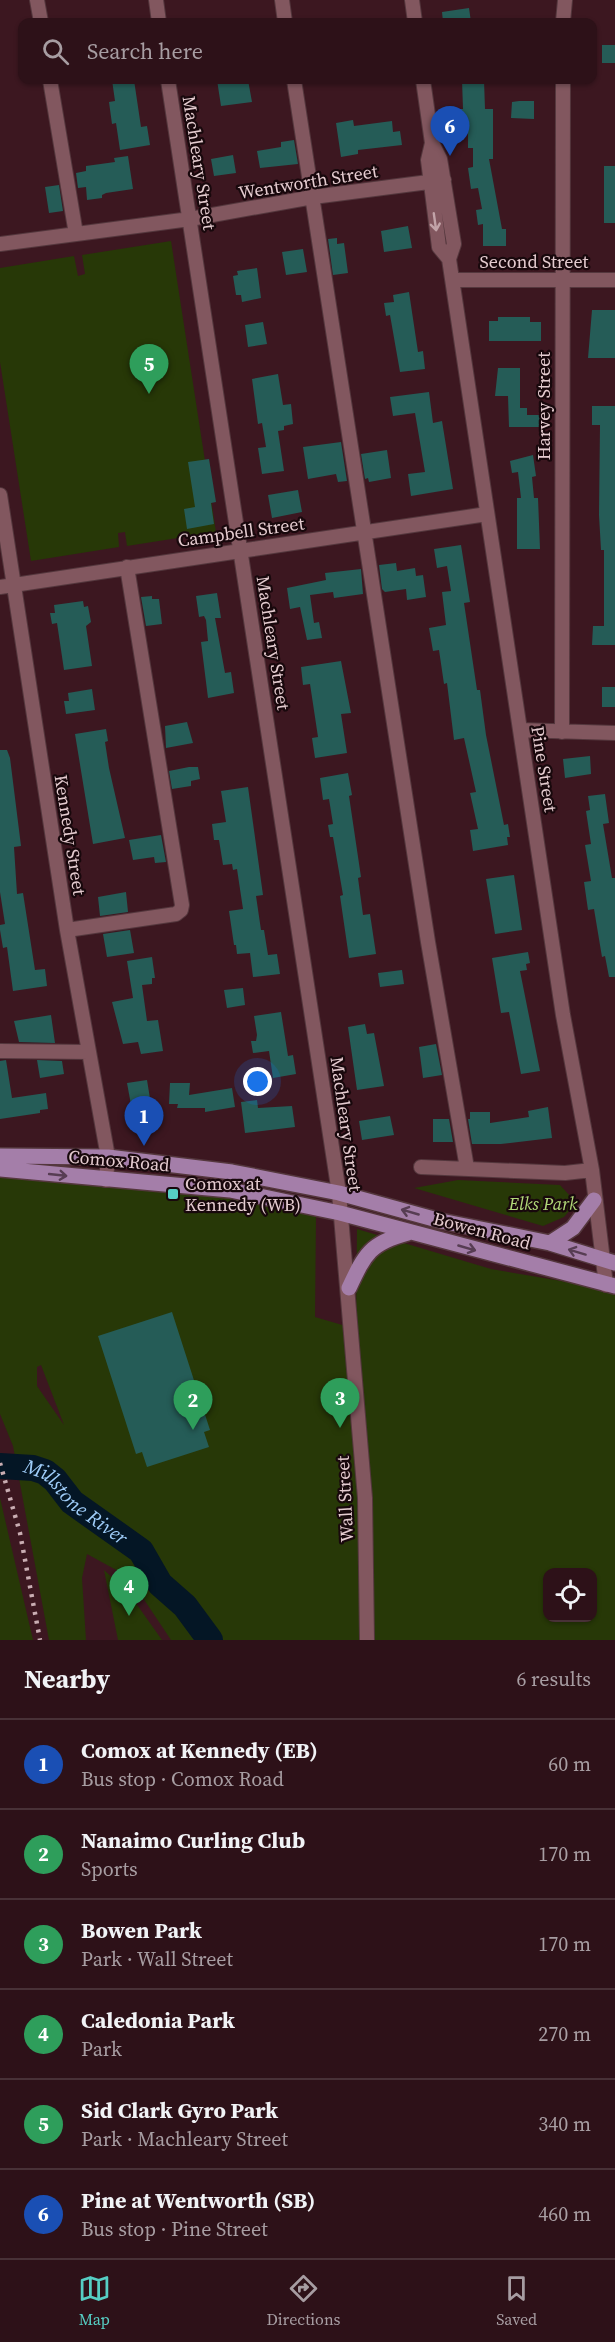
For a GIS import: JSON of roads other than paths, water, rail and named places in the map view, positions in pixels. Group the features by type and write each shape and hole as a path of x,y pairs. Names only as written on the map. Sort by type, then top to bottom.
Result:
{"main road":[{"name":"Comox Road","path":"0,1156 108,1157 194,1166 339,1193"},
{"name":"Comox Road","path":"0,1168 106,1180 230,1190 340,1213"},
{"name":"Bowen Road","path":"339,1193 441,1221 550,1243 610,1261"},
{"path":"550,1243 573,1228 594,1200"},
{"name":"Bowen Road","path":"340,1213 611,1286"},
{"path":"349,1288 362,1260 377,1244 384,1239 411,1232"}],"street":[{"path":"37,0 40,18"},
{"path":"156,0 158,18"},
{"path":"282,0 284,18"},
{"path":"412,0 414,18"},
{"path":"563,18 565,0"},
{"path":"52,84 76,234"},
{"name":"Machleary Street","path":"169,84 339,1193 340,1213"},
{"path":"295,84 428,942 467,1168"},
{"name":"Pine Street","path":"424,84 432,143 440,159 437,181 454,244 449,259 563,1015 592,1170 594,1200 610,1261 611,1286"},
{"name":"Harvey Street","path":"562,732 563,84"},
{"name":"Wentworth Street","path":"0,244 190,219 313,197 437,181"},
{"name":"Second Street","path":"453,280 615,280"},
{"name":"Kennedy Street","path":"0,495 7,586 108,1157 106,1180"},
{"name":"Campbell Street","path":"7,586 487,514"},
{"path":"67,930 176,914 181,910 182,905 127,567"},
{"path":"520,730 615,733"},
{"path":"0,1051 89,1052"},
{"path":"421,1167 565,1173 592,1170"},
{"name":"Wall Street","path":"340,1213 349,1288 365,1498 367,1640"}],"waterway":[{"name":"Millstone River","path":"0,1466 33,1468 45,1472 55,1480 72,1502 141,1551 160,1584 185,1606 210,1640"}],"railway":[{"path":"0,1463 20,1533 40,1640"}],"place":[{"name":"Pine at Wentworth (SB)","path":"450,156"},
{"name":"Sid Clark Gyro Park","path":"149,394"},
{"name":"Comox at Kennedy (EB)","path":"144,1146"},
{"name":"Comox at Kennedy (WB)","path":"173,1194"},
{"name":"Bowen Park","path":"340,1428"},
{"name":"Nanaimo Curling Club","path":"193,1430"},
{"name":"Caledonia Park","path":"129,1616"}],"park label":[{"name":"Elks Park","path":"543,1204"}]}
